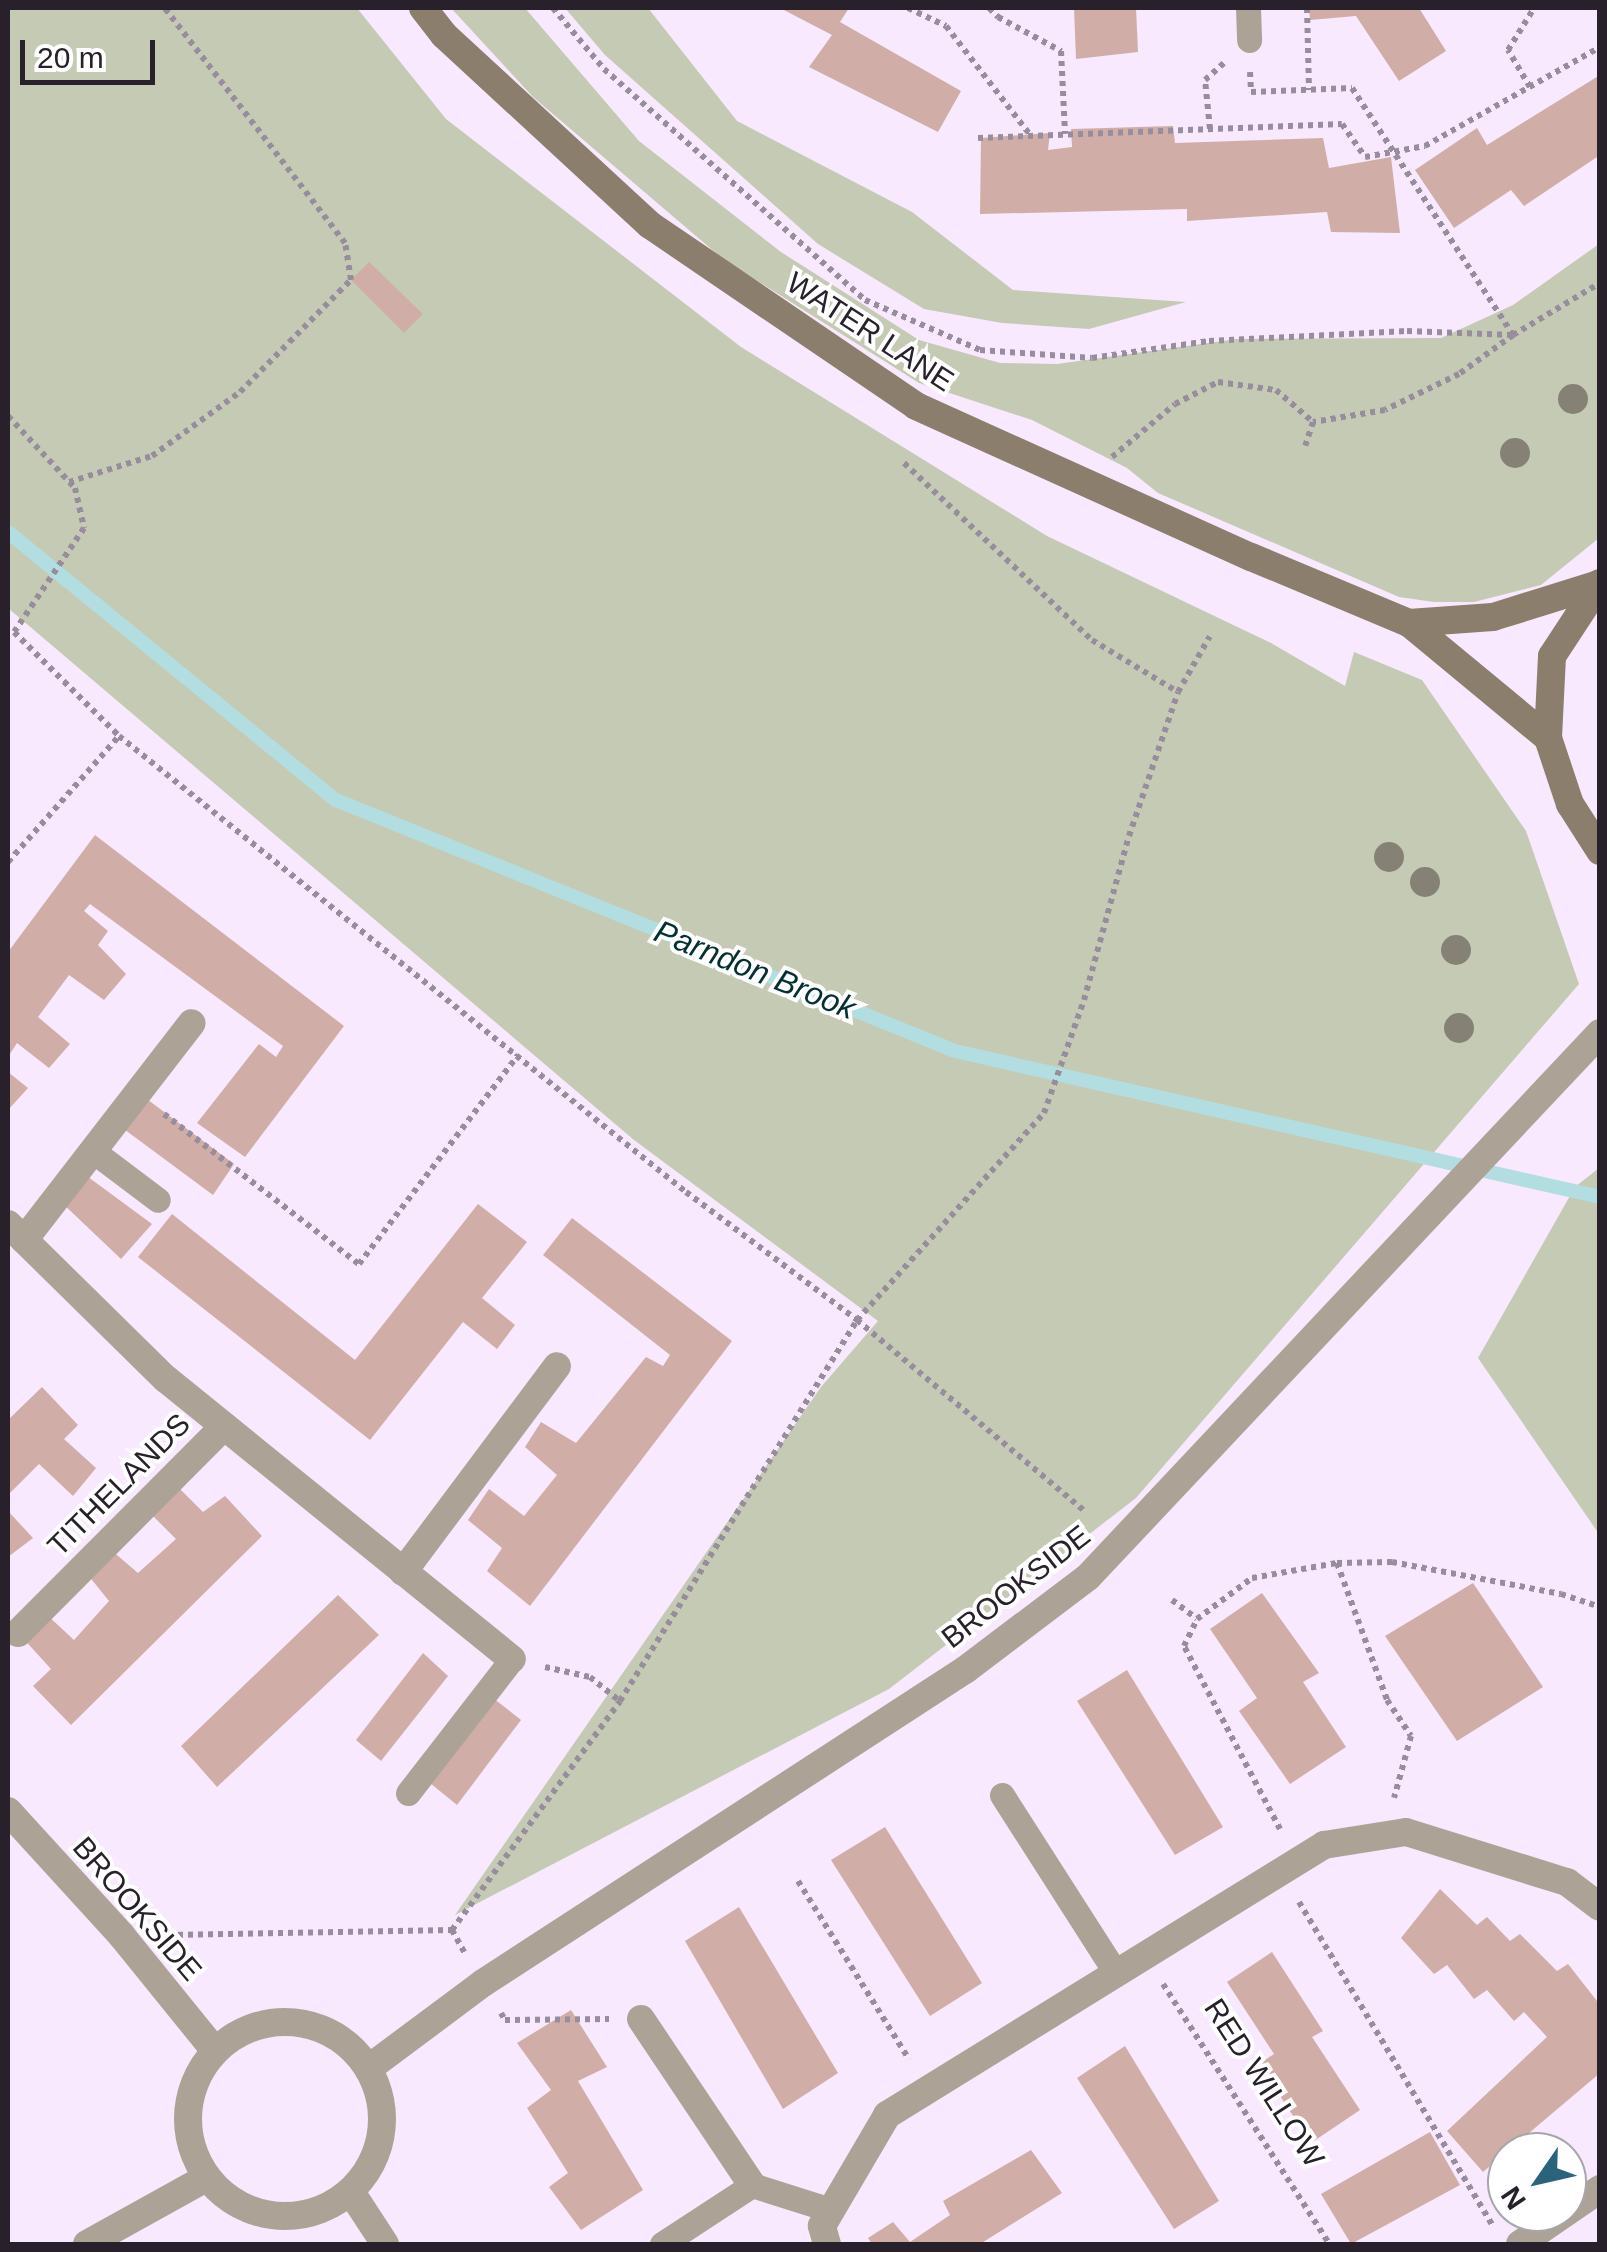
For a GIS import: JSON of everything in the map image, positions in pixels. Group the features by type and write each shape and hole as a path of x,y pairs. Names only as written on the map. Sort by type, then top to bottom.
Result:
{"main road":[{"name":"WATER LANE","path":"423,8 444,35 650,225 916,406 1251,558 1409,623 1548,738"},
{"name":"WATER LANE","path":"1409,623 1494,617 1598,584"},
{"path":"1598,584 1552,656 1548,738 1570,804 1600,851"}],"street":[{"name":"TITHELANDS","path":"192,1023 93,1152 16,1232 166,1379 512,1659"},
{"name":"BROOKSIDE","path":"369,2068 483,1983 965,1670 1088,1577 1173,1492 1600,1033"},
{"path":"403,1572 557,1366"},
{"name":"TITHELANDS","path":"18,1633 224,1426"},
{"name":"BROOKSIDE","path":"8,1811 122,1936 216,2051"},
{"path":"827,2244 822,2226 887,2115 1324,1845 1406,1832 1567,1882 1600,1907"},
{"path":"641,2018 752,2185"},
{"path":"296,2022 324,2030 349,2046 369,2068 381,2100 382,2133 371,2166 351,2192 324,2210 292,2217 260,2214 230,2200 206,2178 193,2154 187,2127 194,2086 216,2051 238,2034 266,2023 296,2022"},
{"path":"87,2244 206,2178"},
{"path":"1520,2244 1600,2190"},
{"path":"351,2192 384,2244"}],"lane":[{"path":"1248,8 1250,40"},
{"path":"93,1152 158,1200"},
{"path":"408,1793 512,1659"},
{"path":"1002,1795 1116,1974"},
{"path":"662,2244 752,2185 831,2210"}],"path":[{"path":"70,482 152,456 240,392 351,280 345,244 165,8"},
{"path":"553,8 604,68 864,300 980,350 1092,358 1209,341 1408,331 1513,335"},
{"path":"908,8 946,26 1031,136"},
{"path":"989,8 998,17 1061,51 1065,134"},
{"path":"1307,8 1309,90"},
{"path":"1530,87 1508,50 1534,8"},
{"path":"1250,40 1251,92 1352,88 1513,335"},
{"path":"1210,129 1206,80 1250,40"},
{"path":"978,138 1342,124 1365,157 1425,146 1600,48"},
{"path":"1313,422 1385,410 1459,374 1513,335 1600,283"},
{"path":"1102,466 1175,404 1218,382 1276,390 1313,422"},
{"path":"8,416 76,488 84,528 10,632 120,736 686,1192 857,1320 1086,1512"},
{"path":"1305,446 1313,422"},
{"path":"904,464 1092,640 1178,692"},
{"path":"452,1930 620,1701 857,1320 1044,1113 1084,1000 1129,836 1178,692 1210,636"},
{"path":"8,862 120,736"},
{"path":"138,1094 358,1264 518,1054"},
{"path":"1487,2216 1289,1866 1184,1646 1197,1619 1252,1578 1337,1563 1392,1562 1561,1594 1600,1607"},
{"path":"1337,1563 1387,1700 1412,1736 1383,1836"},
{"path":"1172,1600 1197,1619"},
{"path":"512,1659 590,1677 620,1701"},
{"path":"798,1881 928,2090"},
{"path":"452,1930 505,2020 641,2018"},
{"path":"122,1936 452,1930"},
{"name":"RED WILLOW","path":"1144,1956 1329,2244"}],"green space":[{"path":"8,8 357,8 446,119 741,347 1047,536 1271,643 1345,686 1354,652 1422,680 1526,831 1579,984 1136,1498 889,1689 455,1915 821,1387 878,1321 634,1140 8,608"},
{"path":"451,8 525,8 639,141 781,252 919,340 1000,363 1057,364 1237,339 1441,338 1513,305 1599,244 1599,538 1541,585 1474,602 1399,597 1158,493 1127,468 1032,420 919,383 723,259 533,97"},
{"path":"565,8 648,8 737,121 912,212 1013,290 1186,302 1089,329 1002,323 924,309 818,244 605,55"},
{"path":"1599,1168 1599,1534 1478,1358 1575,1187"}],"building":[{"path":"780,8 849,8 840,22 961,91 938,132 809,67 832,35"},
{"path":"1074,8 1136,8 1138,52 1076,59"},
{"path":"1309,8 1419,8 1446,51 1399,81 1356,16 1310,20"},
{"path":"1600,75 1600,155 1524,206 1511,190 1454,228 1415,170 1477,128 1487,145"},
{"path":"1173,126 1175,143 1323,138 1329,168 1391,157 1400,233 1331,232 1327,212 1187,221 1187,209 980,214 981,138 1050,133 1048,150 1072,147 1071,129"},
{"path":"369,262 423,314 404,333 351,280"},
{"path":"95,835 344,1026 245,1157 197,1123 259,1044 276,1057 283,1046 90,904 84,911 108,931 98,945 126,974 104,1000 69,975 38,1017 70,1044 49,1068 17,1043 8,1057 8,952"},
{"path":"8,1072 28,1088 8,1110"},
{"path":"136,1091 234,1164 213,1195 113,1121"},
{"path":"80,1171 152,1224 121,1259 60,1201"},
{"path":"478,1204 527,1242 482,1298 515,1325 497,1349 463,1322 370,1440 138,1257 172,1214 355,1360"},
{"path":"572,1218 732,1341 530,1606 487,1571 502,1548 468,1520 489,1489 524,1516 557,1475 525,1447 541,1422 576,1443 646,1357 663,1366 670,1355 543,1255"},
{"path":"42,1387 78,1425 64,1439 96,1468 73,1496 39,1464 8,1495 8,1420"},
{"path":"175,1484 203,1512 225,1496 262,1536 71,1725 33,1686 51,1669 21,1636 45,1613 74,1640 109,1601 88,1575 110,1549 138,1573 176,1539 148,1511"},
{"path":"8,1511 33,1538 8,1557"},
{"path":"1473,1583 1543,1687 1457,1741 1385,1636"},
{"path":"1262,1593 1319,1673 1303,1682 1346,1747 1290,1784 1239,1711 1257,1698 1210,1629"},
{"path":"338,1595 379,1635 217,1787 181,1746"},
{"path":"423,1653 448,1676 381,1761 356,1740"},
{"path":"1127,1670 1223,1827 1175,1855 1077,1701"},
{"path":"493,1698 521,1720 457,1805 430,1783"},
{"path":"885,1827 982,1983 930,2016 831,1860"},
{"path":"1440,1889 1477,1925 1487,1917 1510,1941 1520,1934 1557,1971 1568,1964 1597,2001 1600,1998 1600,2073 1530,2132 1487,2132 1487,2169 1483,2172 1447,2131 1547,2037 1524,2012 1514,2021 1487,1990 1474,1999 1447,1965 1434,1974 1401,1938"},
{"path":"739,1907 838,2073 783,2109 685,1941"},
{"path":"1272,1952 1323,2031 1312,2037 1360,2110 1311,2143 1259,2064 1274,2054 1227,1982"},
{"path":"571,2010 607,2067 578,2081 643,2190 581,2230 549,2187 568,2173 527,2108 551,2090 517,2043"},
{"path":"1125,2046 1219,2201 1174,2229 1077,2078"},
{"path":"1430,2132 1460,2185 1351,2244 1321,2194"},
{"path":"1031,2150 1062,2193 980,2244 872,2244 868,2238 893,2222 910,2242 950,2215 943,2201"}],"waterway":[{"name":"Parndon Brook","path":"8,532 336,800 955,1051 1600,1197"}]}
